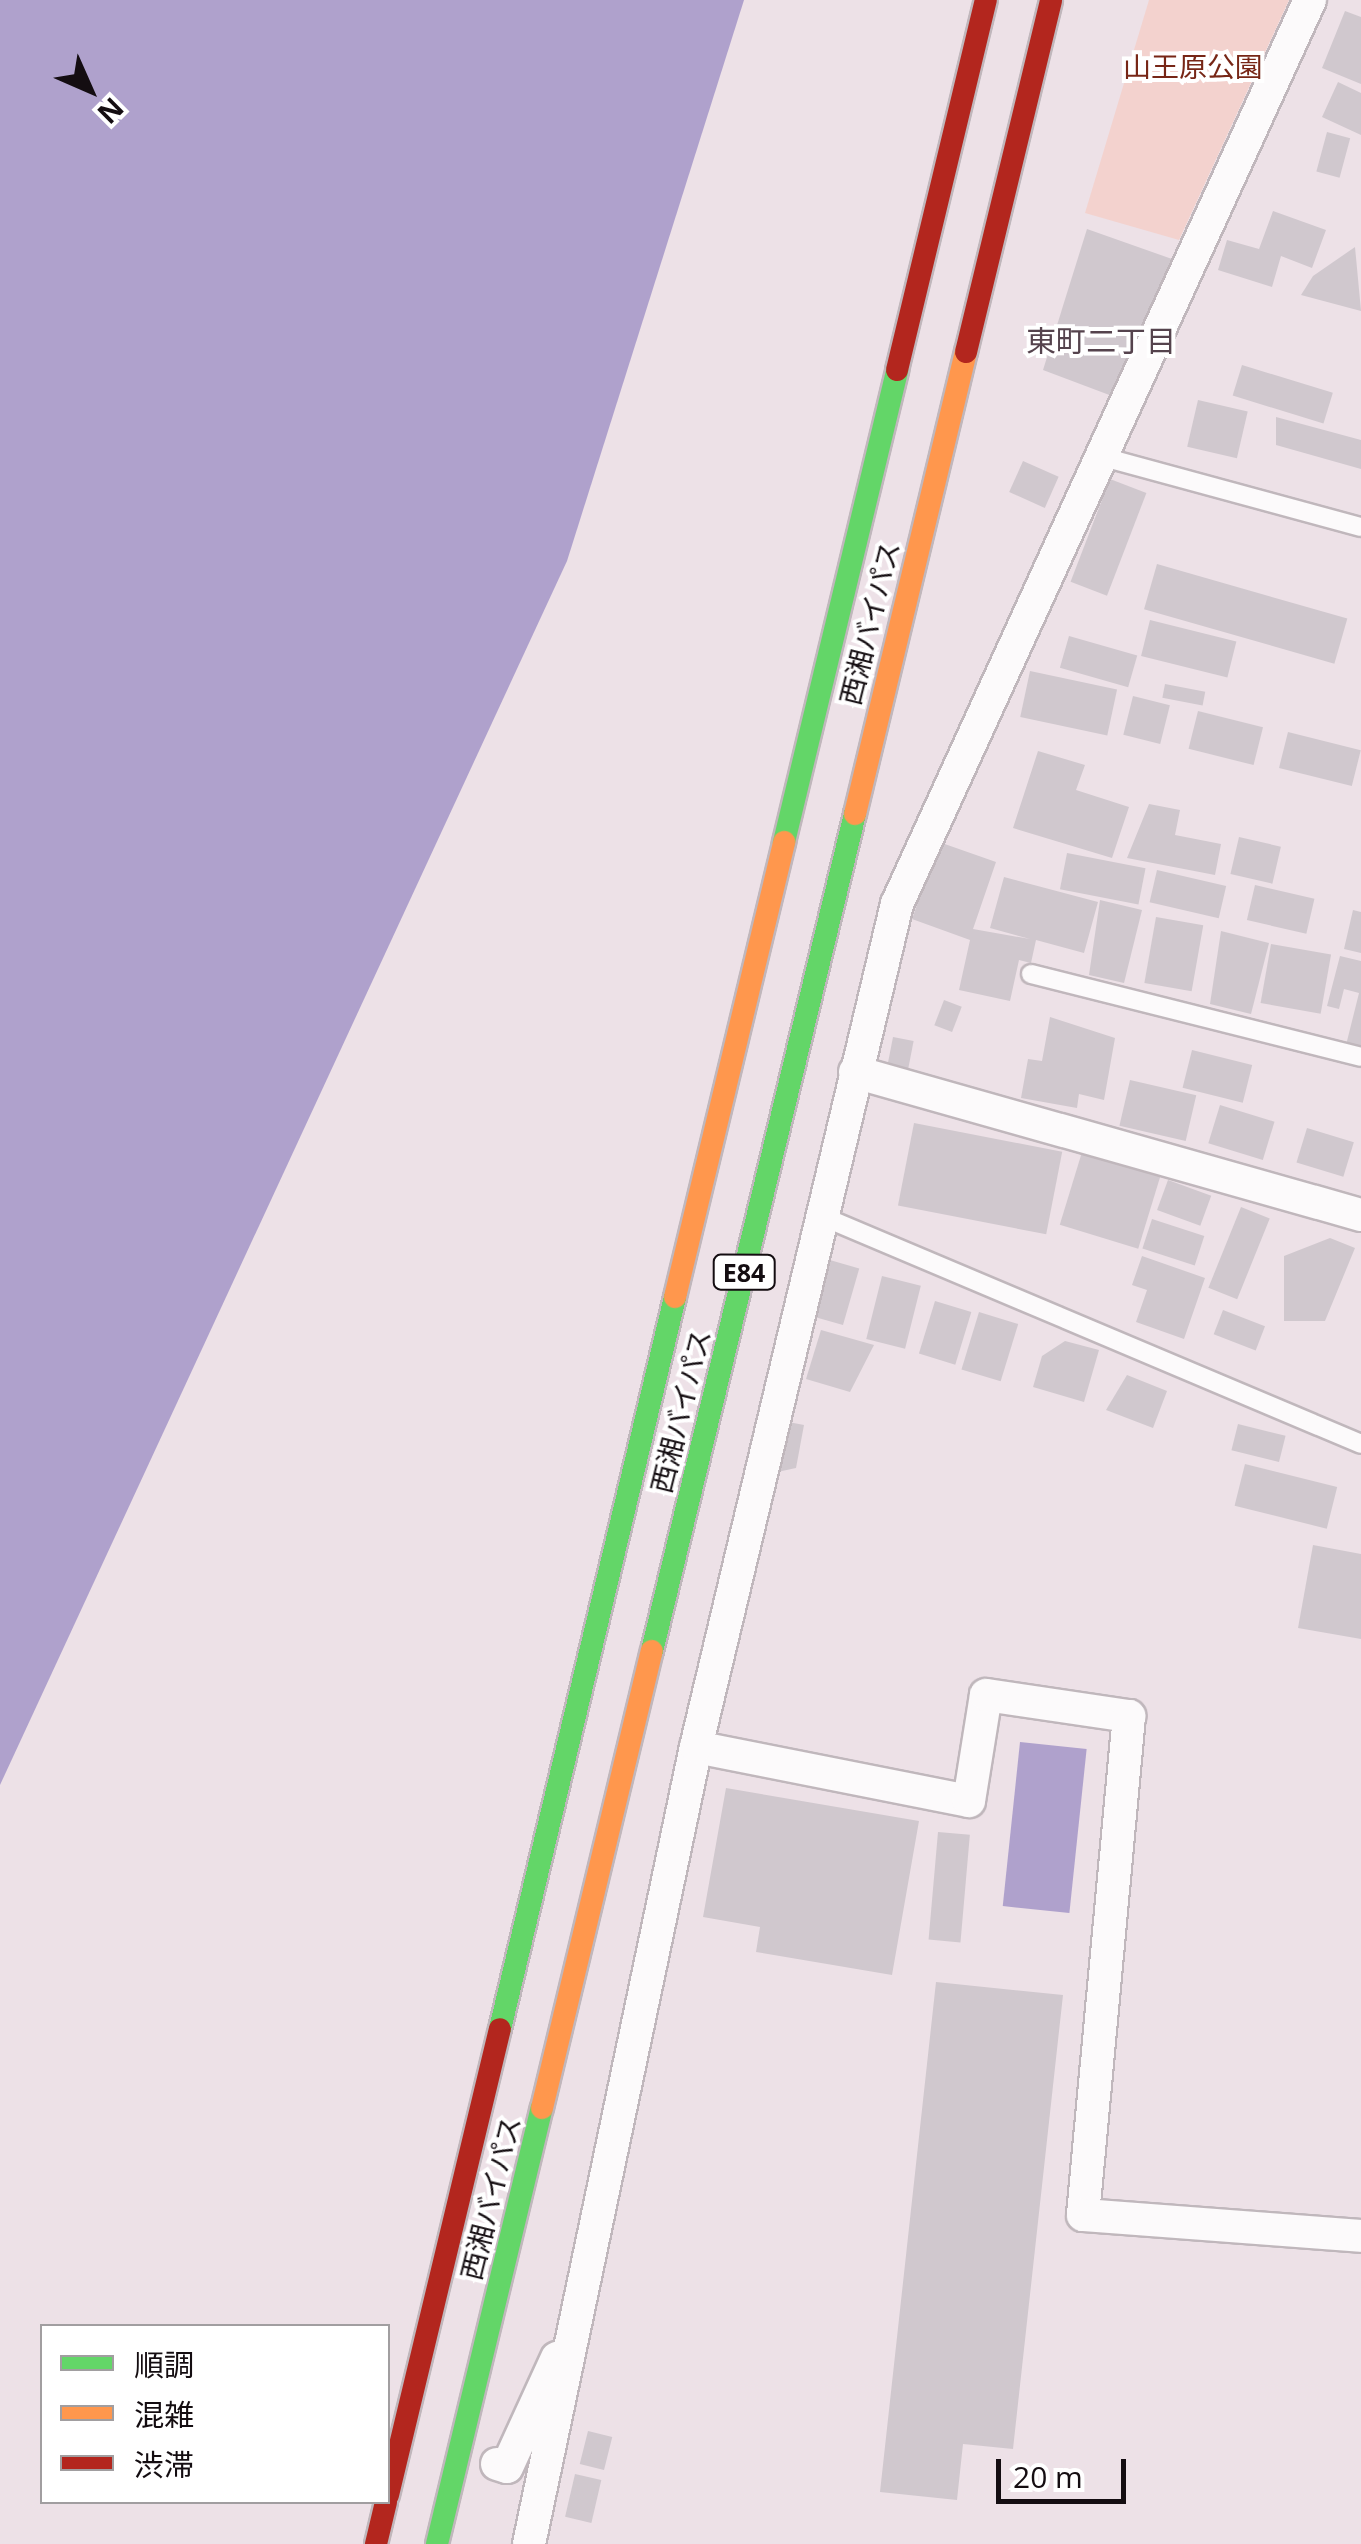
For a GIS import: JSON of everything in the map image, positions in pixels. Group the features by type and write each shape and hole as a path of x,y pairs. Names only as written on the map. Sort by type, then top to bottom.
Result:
{"highway":[{"path":"976,41 978,0"},
{"name":"西湘バイパス","path":"390,2485 986,0"},
{"name":"西湘バイパス","path":"437,2544 1050,0"},
{"path":"1037,58 1063,0"},
{"name":"西湘バイパス","path":"376,2544 386,2504"}],"street":[{"path":"523,2542 696,1748 819,1215 897,904 1310,0"},
{"path":"856,1072 1361,1215"},
{"path":"696,1748 969,1801 986,1695 1129,1716 1083,2214 1361,2236"},
{"path":"496,2464 508,2467 550,2358 566,2358"}],"lane":[{"path":"1102,458 1361,527"},
{"path":"1031,974 1361,1057"},
{"path":"819,1215 1361,1444"}],"green space":[{"name":"山王原公園","path":"1149,0 1289,0 1179,240 1085,213"}],"shaded area":[{"path":"0,0 744,0 567,561 0,1785"},
{"path":"1020,1742 1087,1749 1069,1913 1003,1906"}],"building":[{"path":"1345,11 1361,17 1361,84 1322,68"},
{"path":"1338,82 1361,93 1361,135 1322,117"},
{"path":"1327,132 1350,138 1340,178 1316,172"},
{"path":"1273,211 1326,230 1312,268 1281,256 1272,287 1218,270 1227,240 1259,249"},
{"path":"1087,229 1172,259 1112,396 1043,370"},
{"path":"1355,247 1361,311 1301,295 1313,276"},
{"path":"1242,365 1333,393 1323,423 1233,396"},
{"path":"1198,400 1248,411 1237,458 1187,447"},
{"path":"1276,417 1361,440 1361,469 1276,445"},
{"path":"1023,461 1059,477 1045,508 1009,492"},
{"path":"1110,479 1146,493 1107,596 1071,582"},
{"path":"1157,564 1347,619 1334,664 1144,609"},
{"path":"1150,620 1236,642 1227,677 1141,656"},
{"path":"1069,636 1137,656 1128,687 1060,668"},
{"path":"1030,671 1117,690 1107,735 1020,717"},
{"path":"1165,684 1205,692 1203,706 1162,698"},
{"path":"1133,696 1170,705 1160,744 1123,735"},
{"path":"1198,711 1263,727 1254,765 1189,749"},
{"path":"1288,732 1361,750 1352,786 1279,768"},
{"path":"1038,751 1085,765 1076,790 1129,807 1112,858 1013,828"},
{"path":"1149,804 1180,810 1175,835 1221,844 1215,875 1127,858"},
{"path":"1239,837 1281,847 1272,884 1230,874"},
{"path":"939,842 996,862 973,929 1030,939 990,928 1004,877 1098,902 1084,953 1036,940 1031,963 1019,960 1010,1001 959,990 970,940 912,919"},
{"path":"1067,853 1146,868 1138,905 1060,889"},
{"path":"1157,870 1226,886 1219,918 1150,902"},
{"path":"1255,885 1314,899 1306,934 1247,920"},
{"path":"1100,900 1142,910 1124,983 1089,975"},
{"path":"1353,910 1361,912 1361,953 1344,949"},
{"path":"1156,917 1203,925 1192,991 1144,983"},
{"path":"1221,931 1269,943 1251,1014 1210,1004"},
{"path":"1271,944 1331,955 1321,1014 1261,1003"},
{"path":"1340,956 1361,961 1361,1049 1346,1045 1359,993 1344,989 1339,1009 1327,1006"},
{"path":"944,1000 962,1007 952,1032 934,1025"},
{"path":"1050,1017 1115,1038 1104,1100 1079,1094 1077,1108 1021,1098 1028,1059 1042,1061"},
{"path":"893,1037 914,1041 906,1080 885,1076"},
{"path":"1192,1050 1252,1065 1243,1103 1183,1088"},
{"path":"1130,1080 1196,1095 1186,1141 1119,1126"},
{"path":"1220,1105 1275,1122 1263,1160 1208,1143"},
{"path":"914,1123 1062,1152 1046,1234 898,1205"},
{"path":"1307,1128 1354,1142 1343,1177 1296,1162"},
{"path":"1082,1152 1160,1176 1138,1249 1060,1225"},
{"path":"1168,1180 1211,1196 1200,1226 1157,1210"},
{"path":"1241,1207 1270,1219 1237,1299 1208,1288"},
{"path":"1152,1219 1204,1236 1195,1265 1142,1248"},
{"path":"1330,1238 1355,1248 1325,1321 1284,1321 1284,1256"},
{"path":"816,1256 859,1268 843,1325 800,1313"},
{"path":"1142,1256 1205,1278 1184,1339 1136,1322 1147,1290 1132,1285"},
{"path":"882,1276 921,1286 905,1349 866,1339"},
{"path":"935,1301 971,1312 955,1365 919,1354"},
{"path":"1223,1310 1265,1326 1256,1350 1214,1334"},
{"path":"979,1312 1018,1324 1001,1381 961,1369"},
{"path":"821,1330 874,1345 850,1392 806,1379"},
{"path":"1065,1341 1099,1350 1084,1402 1033,1387 1042,1356"},
{"path":"1127,1375 1167,1391 1153,1428 1106,1410"},
{"path":"778,1420 804,1425 796,1468 768,1474"},
{"path":"1238,1424 1286,1436 1279,1462 1231,1450"},
{"path":"1245,1464 1337,1487 1327,1529 1235,1506"},
{"path":"1313,1545 1361,1554 1361,1639 1298,1628"},
{"path":"726,1788 919,1821 892,1975 756,1952 760,1927 703,1917"},
{"path":"938,1832 970,1835 960,1942 929,1940"},
{"path":"936,1982 1063,1995 1013,2449 963,2444 957,2500 880,2492"},
{"path":"588,2431 612,2437 604,2470 580,2464"},
{"path":"575,2474 601,2480 591,2523 565,2517"}],"traffic: fast":[{"path":"784,842 897,370"},
{"path":"652,1651 855,814"},
{"path":"500,2029 675,1297"},
{"path":"437,2544 542,2108"}],"traffic: slow":[{"path":"855,814 966,352"},
{"path":"675,1297 784,842"},
{"path":"542,2108 652,1651"}],"traffic: jam":[{"path":"897,370 986,0"},
{"path":"966,352 1051,0"},
{"path":"390,2487 500,2029"},
{"path":"376,2544 386,2504"}],"district":[{"name":"東町二丁目","path":"1101,341"}]}
